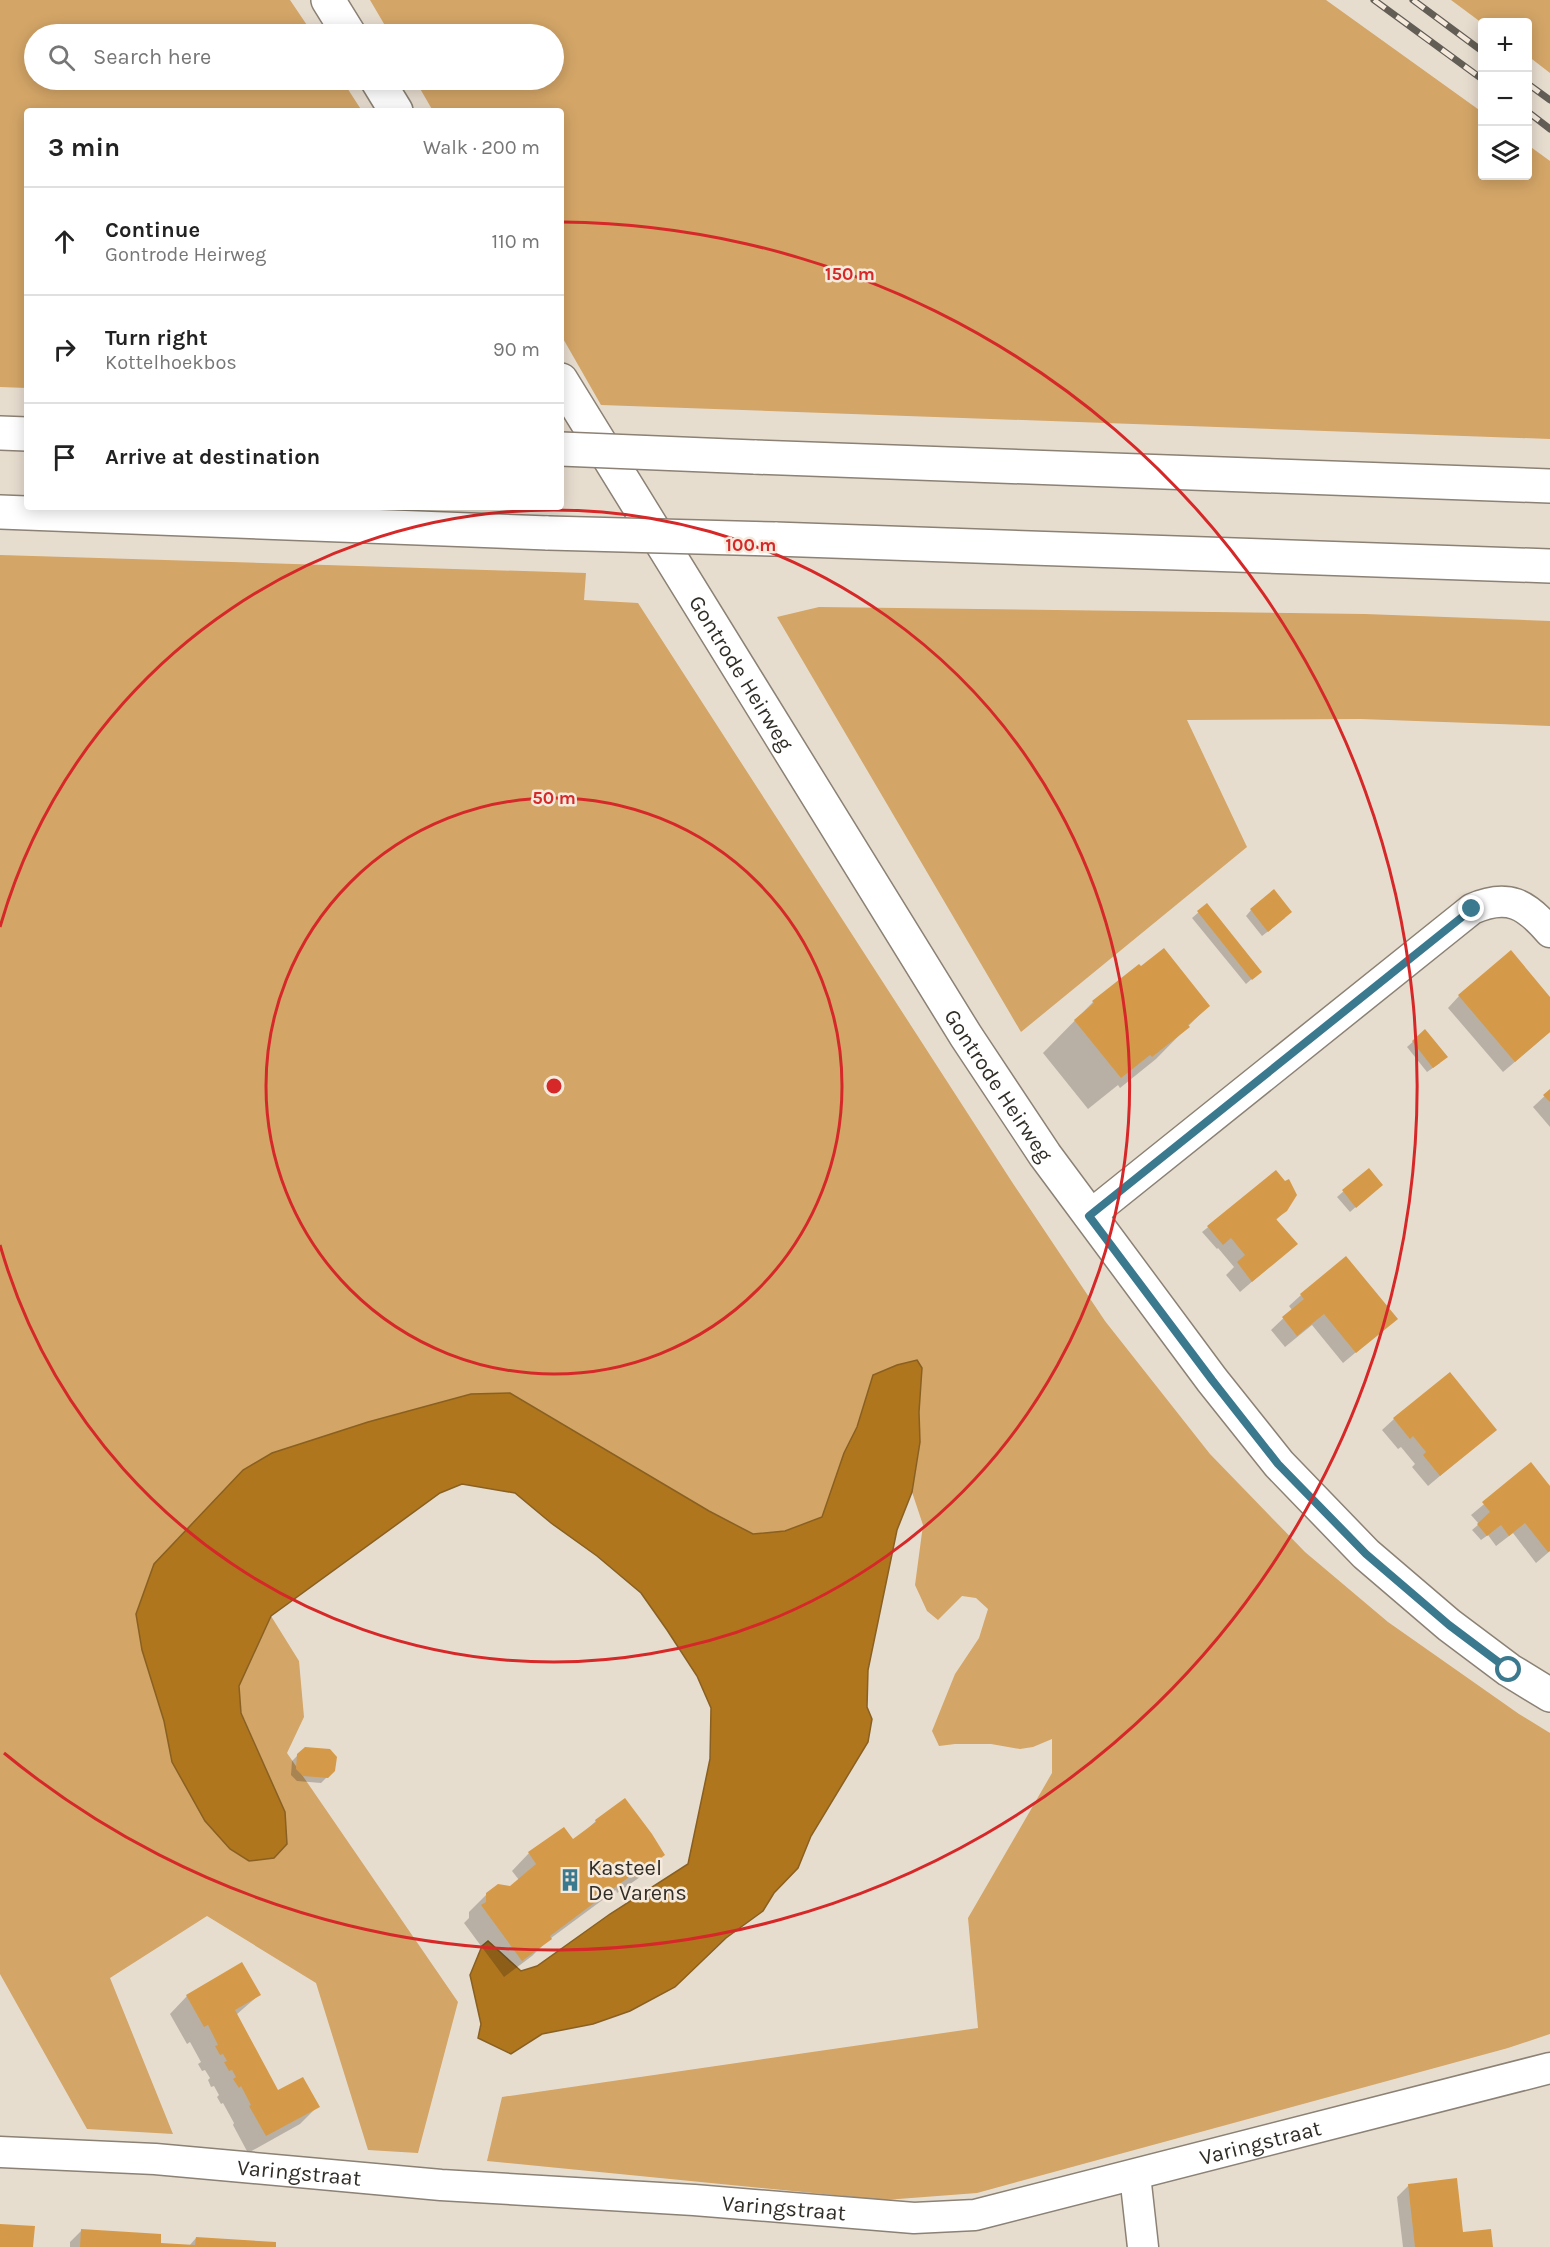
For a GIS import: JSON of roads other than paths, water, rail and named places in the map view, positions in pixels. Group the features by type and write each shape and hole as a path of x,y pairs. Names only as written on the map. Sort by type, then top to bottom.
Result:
{"main road":[{"path":"328,0 343,24"},
{"path":"382,90 394,108"},
{"name":"Gontrode Heirweg","path":"564,385 966,1036 1045,1155 1212,1380 1278,1464 1366,1554 1449,1625 1509,1670 1550,1695"},
{"path":"0,433 24,434"},
{"path":"564,449 1550,486"},
{"path":"0,512 1550,567"}],"street":[{"path":"1089,1216 1472,909 1484,904 1503,901 1522,905 1550,932"},
{"name":"Varingstraat","path":"0,2152 155,2159 441,2185 694,2200 914,2218 975,2215 1550,2068"},
{"path":"1135,2175 1143,2247"}],"railway":[{"path":"1374,0 1478,76"},
{"path":"1413,0 1478,48"},
{"path":"1532,87 1550,100"},
{"path":"1532,115 1550,129"}],"place":[{"name":"Kasteel De Varens","path":"570,1880"}]}
